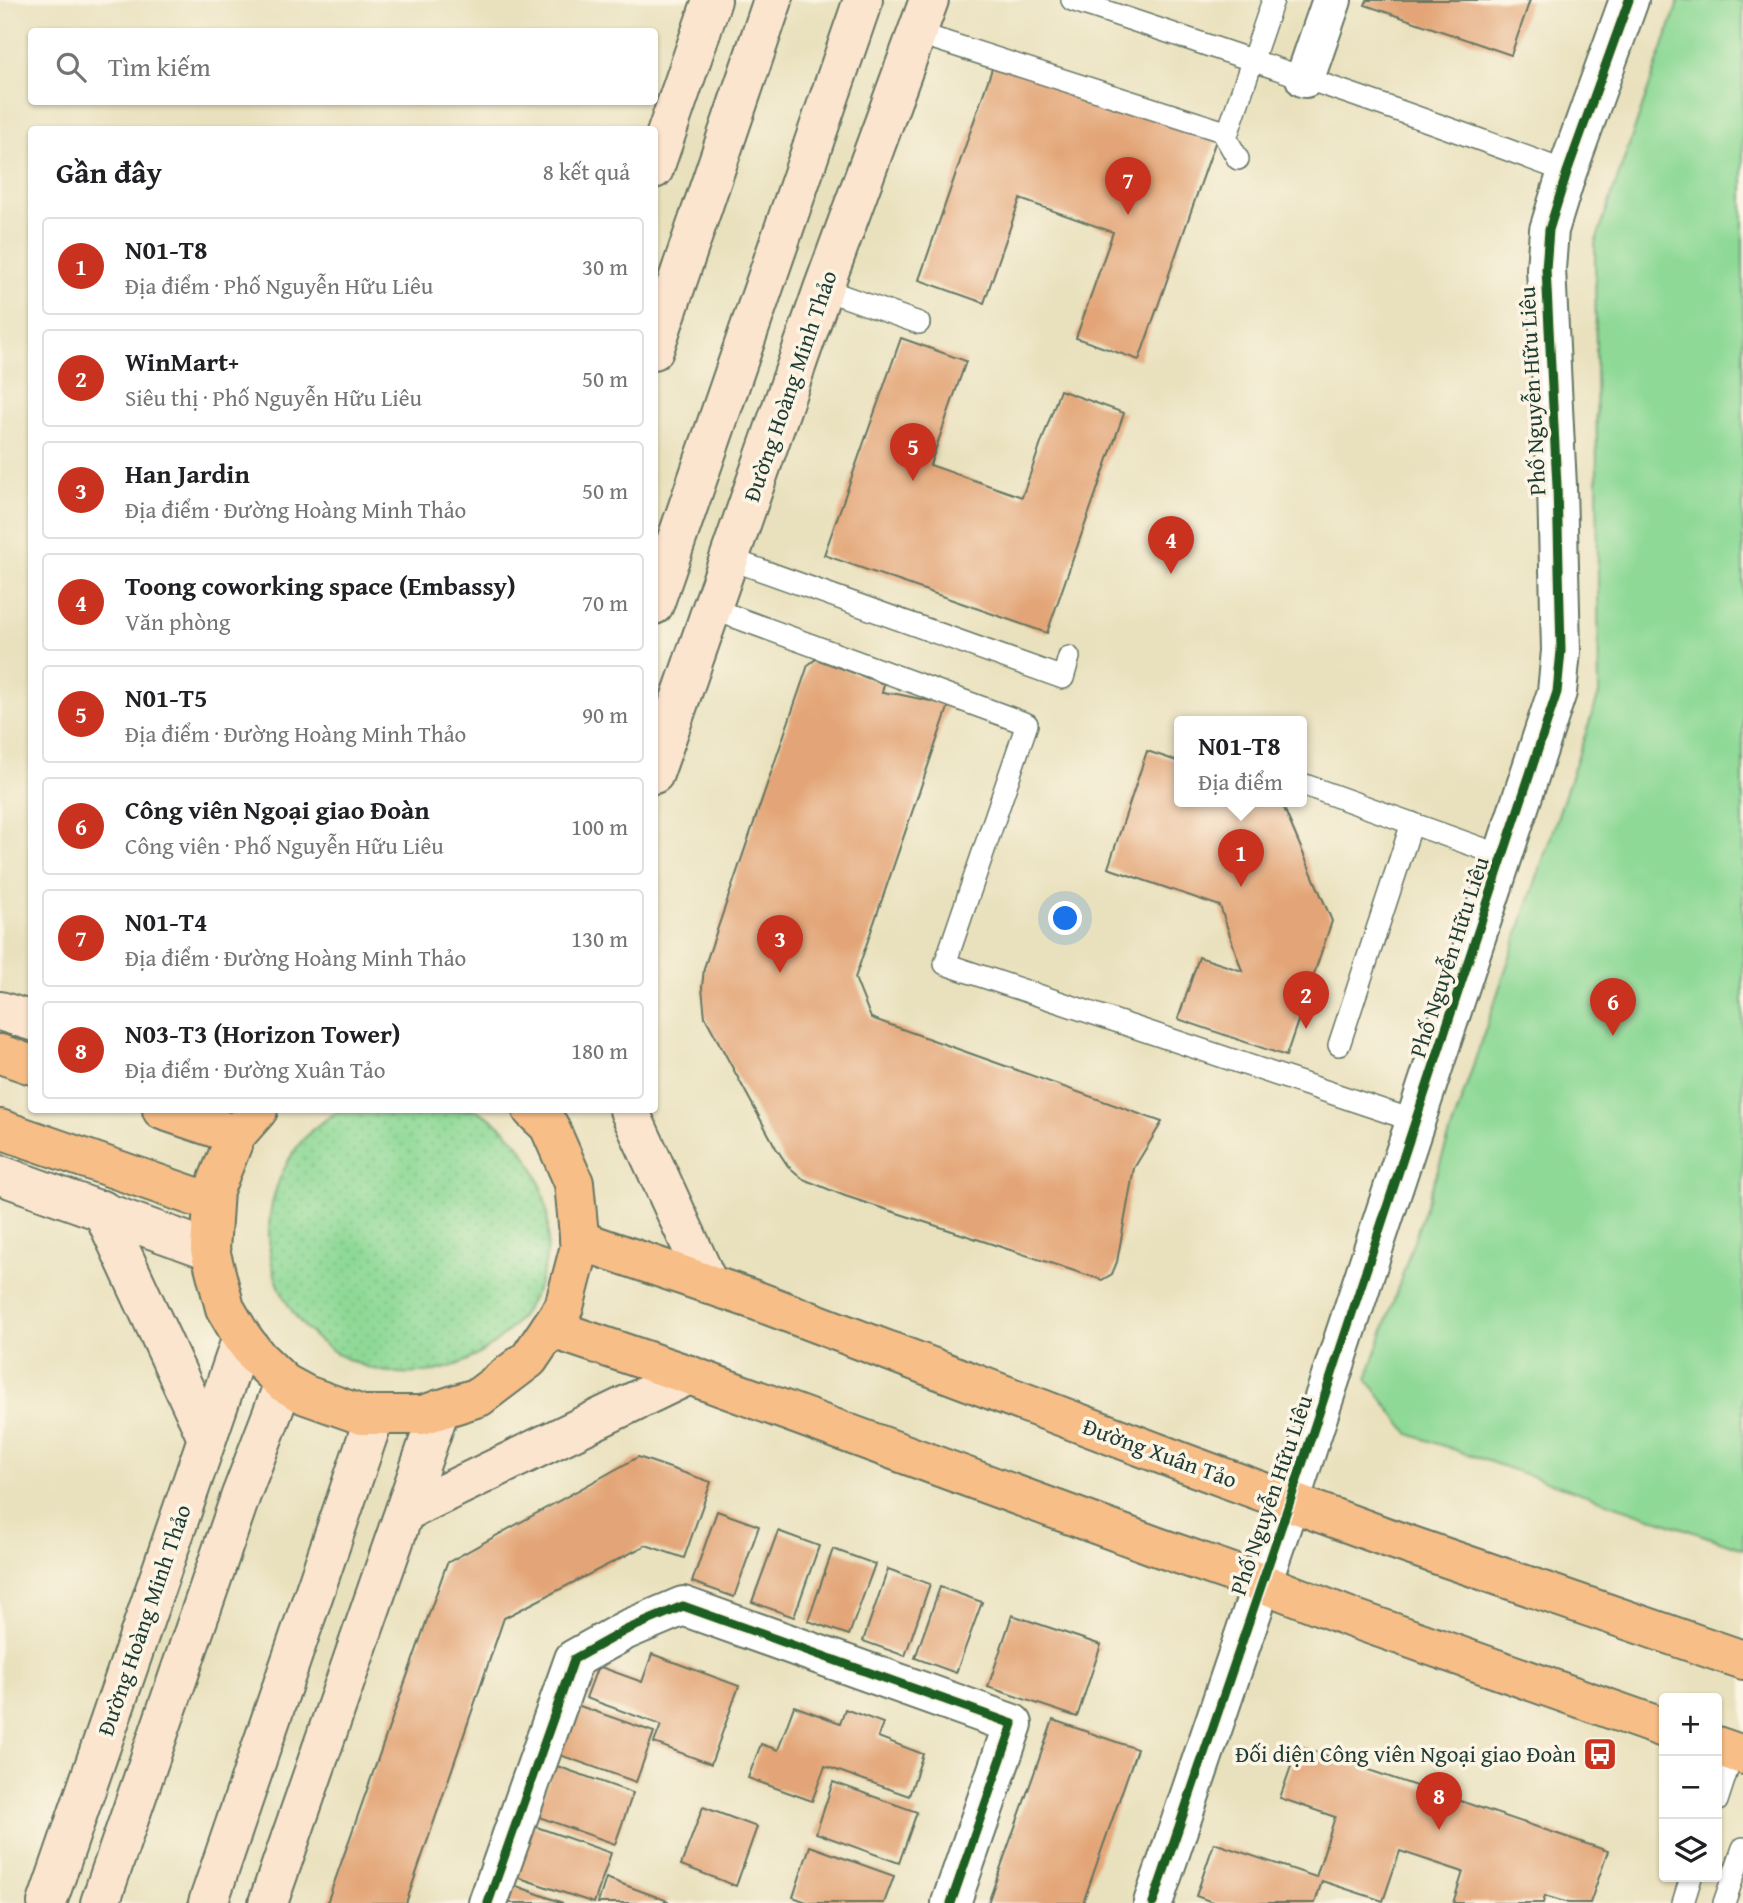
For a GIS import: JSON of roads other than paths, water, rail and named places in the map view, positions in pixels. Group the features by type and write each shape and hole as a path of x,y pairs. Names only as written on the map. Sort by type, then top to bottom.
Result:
{"main road":[{"path":"658,157 712,0"},
{"path":"658,338 773,0"},
{"path":"658,593 863,0"},
{"name":"Đường Hoàng Minh Thảo","path":"658,763 823,289 923,17"},
{"path":"0,1011 28,1020"},
{"path":"0,1054 28,1064"},
{"path":"183,1113 247,1122 214,1190 210,1250 225,1308 242,1337 258,1358 284,1383 306,1395 362,1415 422,1415 479,1397 529,1359 564,1307 580,1247 574,1184 549,1126 537,1113"},
{"path":"630,1113 709,1285"},
{"path":"0,1129 213,1203"},
{"path":"0,1175 210,1250"},
{"path":"102,1210 207,1438"},
{"name":"Đường Xuân Tảo","path":"579,1240 709,1285 1383,1536 1743,1660"},
{"path":"550,1328 1262,1583 1352,1619 1659,1726"},
{"name":"Đường Hoàng Minh Thảo","path":"47,1903 242,1337"},
{"path":"405,1512 689,1376"},
{"path":"100,1903 241,1495 284,1383"},
{"path":"268,1903 440,1409"},
{"path":"208,1903 375,1415"}],"street":[{"path":"1305,78 1332,0"},
{"name":"Phố Nguyễn Hữu Liêu","path":"1153,1903 1290,1501 1557,692 1561,651 1557,486 1546,269 1549,230 1629,0"},
{"path":"488,1903 574,1660 626,1630 683,1606 1013,1724 951,1903"}],"lane":[{"path":"1072,0 1305,78 1567,172"},
{"path":"1226,138 1273,0"},
{"path":"923,17 1222,131 1238,159"},
{"path":"823,289 919,323"},
{"path":"730,558 1063,678 1069,657"},
{"path":"713,609 1027,724 945,964 1415,1121"},
{"path":"1307,786 1503,856"},
{"path":"1339,1045 1412,823"},
{"path":"1722,1783 1731,1751"},
{"path":"1724,1903 1743,1848"},
{"path":"1683,1903 1689,1882"}],"place":[{"name":"N01-T4","path":"1128,215"},
{"name":"N01-T5","path":"913,481"},
{"name":"Toong coworking space (Embassy)","path":"1171,574"},
{"name":"N01-T8","path":"1241,887"},
{"name":"Han Jardin","path":"780,973"},
{"name":"WinMart+","path":"1306,1029"},
{"name":"Công viên Ngoại giao Đoàn","path":"1613,1036"},
{"name":"Đối diện Công viên Ngoại giao Đoàn","path":"1600,1754"},
{"name":"N03-T3 (Horizon Tower)","path":"1439,1830"}]}
